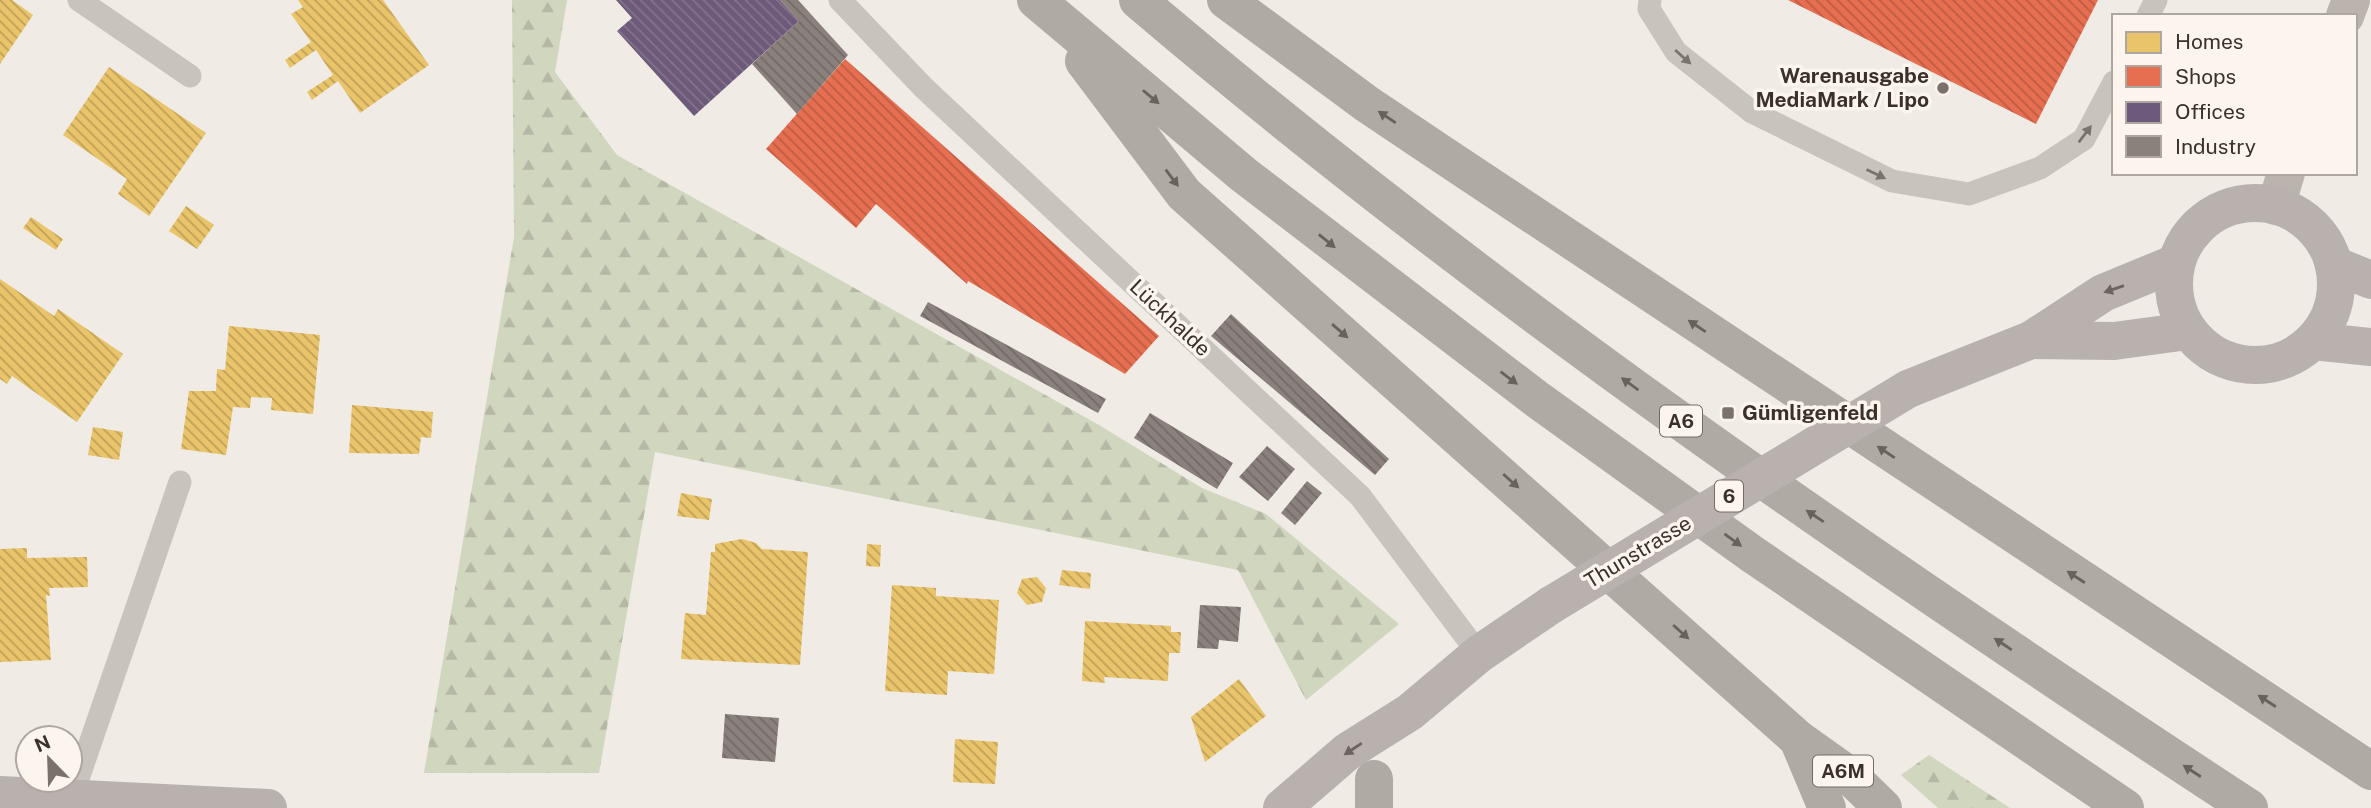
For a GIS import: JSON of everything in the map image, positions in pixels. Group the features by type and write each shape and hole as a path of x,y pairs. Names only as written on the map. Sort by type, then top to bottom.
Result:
{"highway":[{"name":"A6","path":"1138,0 1338,164 1578,347 1793,501 2249,808"},
{"path":"1226,0 1377,111 1719,341 2325,738 2371,771"},
{"path":"1039,3 1184,194 1798,739 1827,808"},
{"path":"1039,3 1309,226 1516,384 1752,554 2125,808"},
{"path":"2325,738 2371,745"},
{"name":"A6M","path":"1798,739 1850,776 1883,808"}],"main road":[{"path":"2281,190 2296,214 2313,228 2326,245 2334,265 2336,286 2333,306 2326,325 2313,341 2290,357 2262,365 2244,364 2208,351 2188,331 2176,298 2176,263 2187,240 2204,221 2226,208 2250,203 2281,190"},
{"name":"Thunstrasse","path":"1282,808 1348,751 1410,712 1479,654 1551,605 1908,389 2031,340 2103,293 2176,263"},
{"path":"2334,265 2371,279"},
{"name":"Thunstrasse","path":"2031,340 2114,341 2188,331"},
{"path":"2313,341 2371,347"},
{"name":"Thunstrasse","path":"1368,798 1410,712"},
{"path":"0,794 268,808"}],"lane":[{"path":"79,0 190,76"},
{"name":"Lückhalde","path":"839,0 924,88 1360,496 1479,654"},
{"path":"1650,0 1649,9 1676,52 1752,112 1892,181 1969,194 2039,168 2084,139 2112,86"},
{"path":"71,799 180,482"}],"green space":[{"path":"512,0 567,0 555,72 617,155 1099,425 1202,488 1266,514 1399,624 1306,700 1238,570 655,452 599,773 424,773 514,237"},
{"path":"1929,755 2010,808 1938,808 1901,775"}],"building: Homes":[{"path":"0,0 12,0 33,15 0,64"},
{"path":"298,0 383,0 429,65 360,113 338,81 312,100 307,92 333,75 316,50 290,68 285,60 311,42 291,14 303,7"},
{"path":"109,67 206,133 149,216 118,194 127,179 63,135"},
{"path":"186,206 214,225 197,249 169,231"},
{"path":"31,217 63,239 56,250 23,228"},
{"path":"0,279 54,316 58,309 123,354 77,422 12,376 7,384 0,379"},
{"path":"229,326 320,335 313,414 271,410 272,398 251,397 250,408 233,407 226,455 181,449 189,391 216,391 217,369 225,370"},
{"path":"352,405 433,412 431,438 421,437 419,454 349,453"},
{"path":"93,427 123,432 119,460 88,455"},
{"path":"681,493 712,499 709,520 677,516"},
{"path":"742,539 756,543 762,549 808,552 800,665 681,659 685,613 706,615 711,552 715,552 715,544"},
{"path":"867,544 881,545 880,567 866,566"},
{"path":"27,548 27,558 87,557 88,587 49,588 50,596 46,595 51,660 0,662 0,549"},
{"path":"1062,570 1091,573 1090,589 1059,585"},
{"path":"1037,577 1046,588 1042,602 1027,605 1017,593 1022,579"},
{"path":"892,585 936,588 936,596 999,600 994,674 948,671 947,695 885,691"},
{"path":"1085,621 1171,626 1171,632 1181,632 1180,653 1169,653 1168,681 1104,677 1105,683 1082,681"},
{"path":"1239,679 1266,716 1205,762 1191,717"},
{"path":"955,739 998,742 995,784 953,782"}],"building: Shops":[{"path":"1788,0 2098,0 2036,124"},
{"path":"845,59 1159,336 1125,374 968,281 967,284 876,204 856,228 766,149"}],"building: Offices":[{"path":"616,0 780,0 799,21 694,116 617,31 632,18"}],"building: Industry":[{"path":"780,0 798,0 848,55 797,114 752,64 799,21"},
{"path":"928,302 1106,399 1098,413 920,316"},
{"path":"1231,314 1389,459 1375,475 1211,336"},
{"path":"1150,413 1233,463 1217,489 1134,438"},
{"path":"1267,446 1295,469 1268,501 1239,477"},
{"path":"1307,481 1322,493 1295,525 1281,513"},
{"path":"1200,605 1241,607 1238,642 1219,640 1218,649 1197,648"},
{"path":"725,714 779,718 775,762 722,758"}],"place":[{"name":"Warenausgabe MediaMark / Lipo","path":"1943,88"},
{"name":"Gümligenfeld","path":"1728,413"}]}
